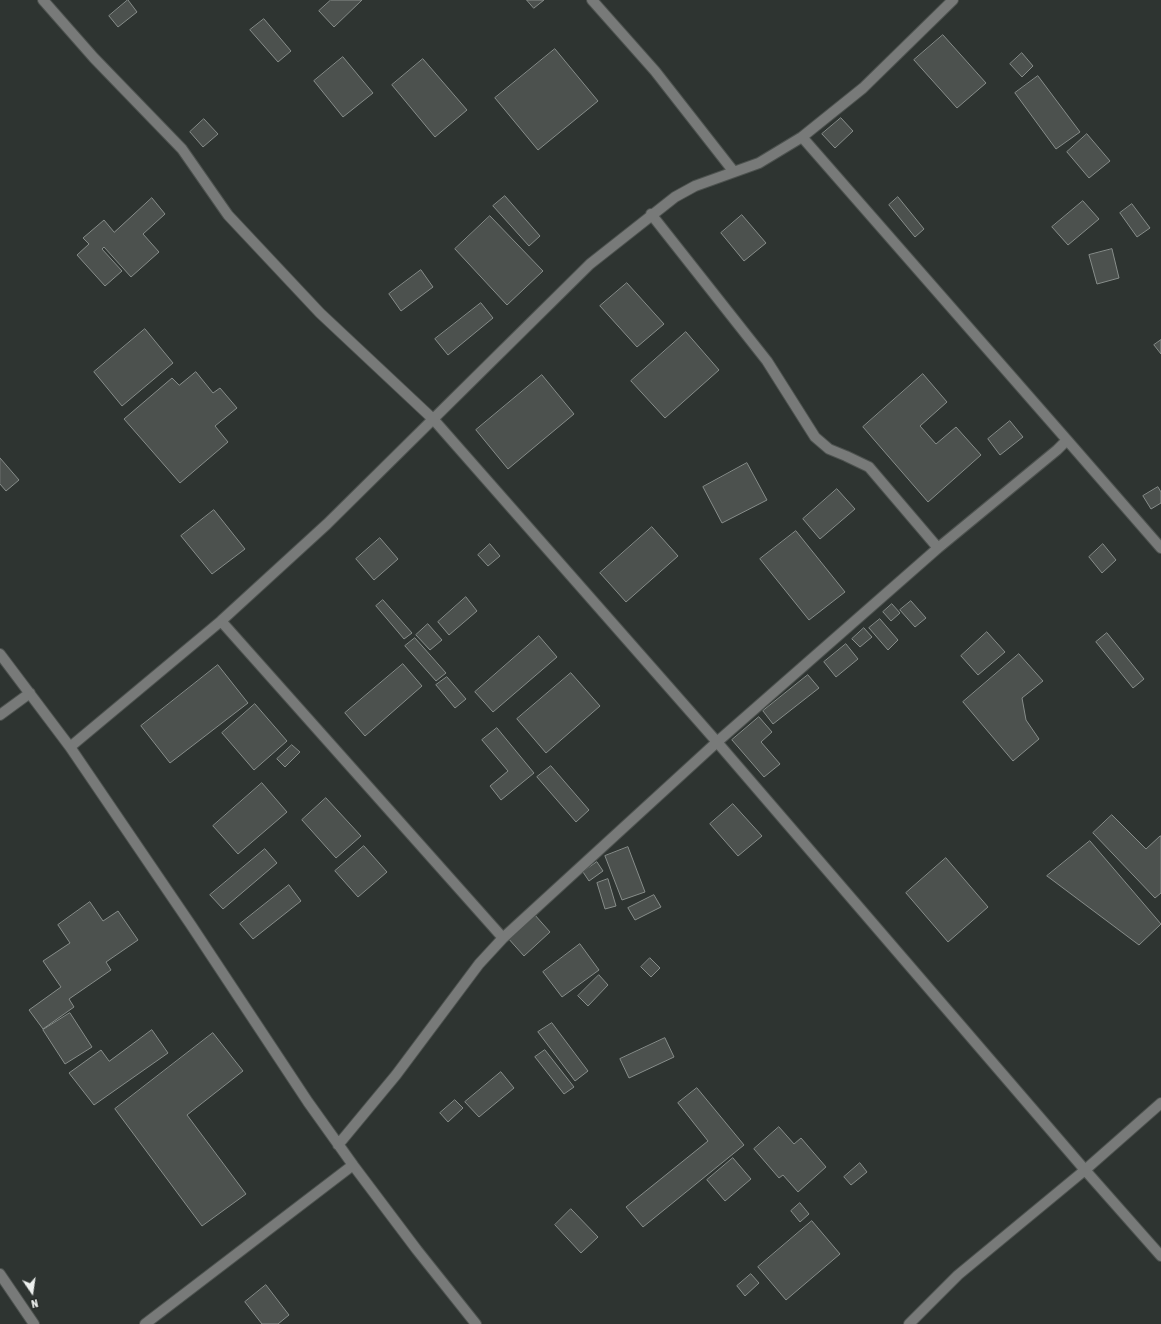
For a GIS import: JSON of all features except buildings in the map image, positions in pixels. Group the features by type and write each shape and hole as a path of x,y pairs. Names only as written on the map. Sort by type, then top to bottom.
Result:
{"street":[{"path":"43,0 110,75 182,149 228,215 260,250 320,313 434,420 717,742 1085,1170 1161,1256"},
{"path":"592,0 655,71 734,172"},
{"path":"70,748 221,621 328,524 590,264 651,214 675,197 695,186 759,163 802,137 863,88 954,0"},
{"path":"802,137 1161,548"},
{"path":"651,214 767,361 815,437 829,449 869,467 938,548"},
{"path":"338,1145 396,1075 479,964 503,938 717,742 938,548 1057,450 1067,440"},
{"path":"221,621 503,938"},
{"path":"0,654 70,748 192,925 308,1102 338,1145 417,1250 476,1324"},
{"path":"0,715 30,693"},
{"path":"909,1324 958,1275 1085,1170 1161,1103"},
{"path":"145,1324 353,1165"},
{"path":"0,1274 34,1324"}]}
